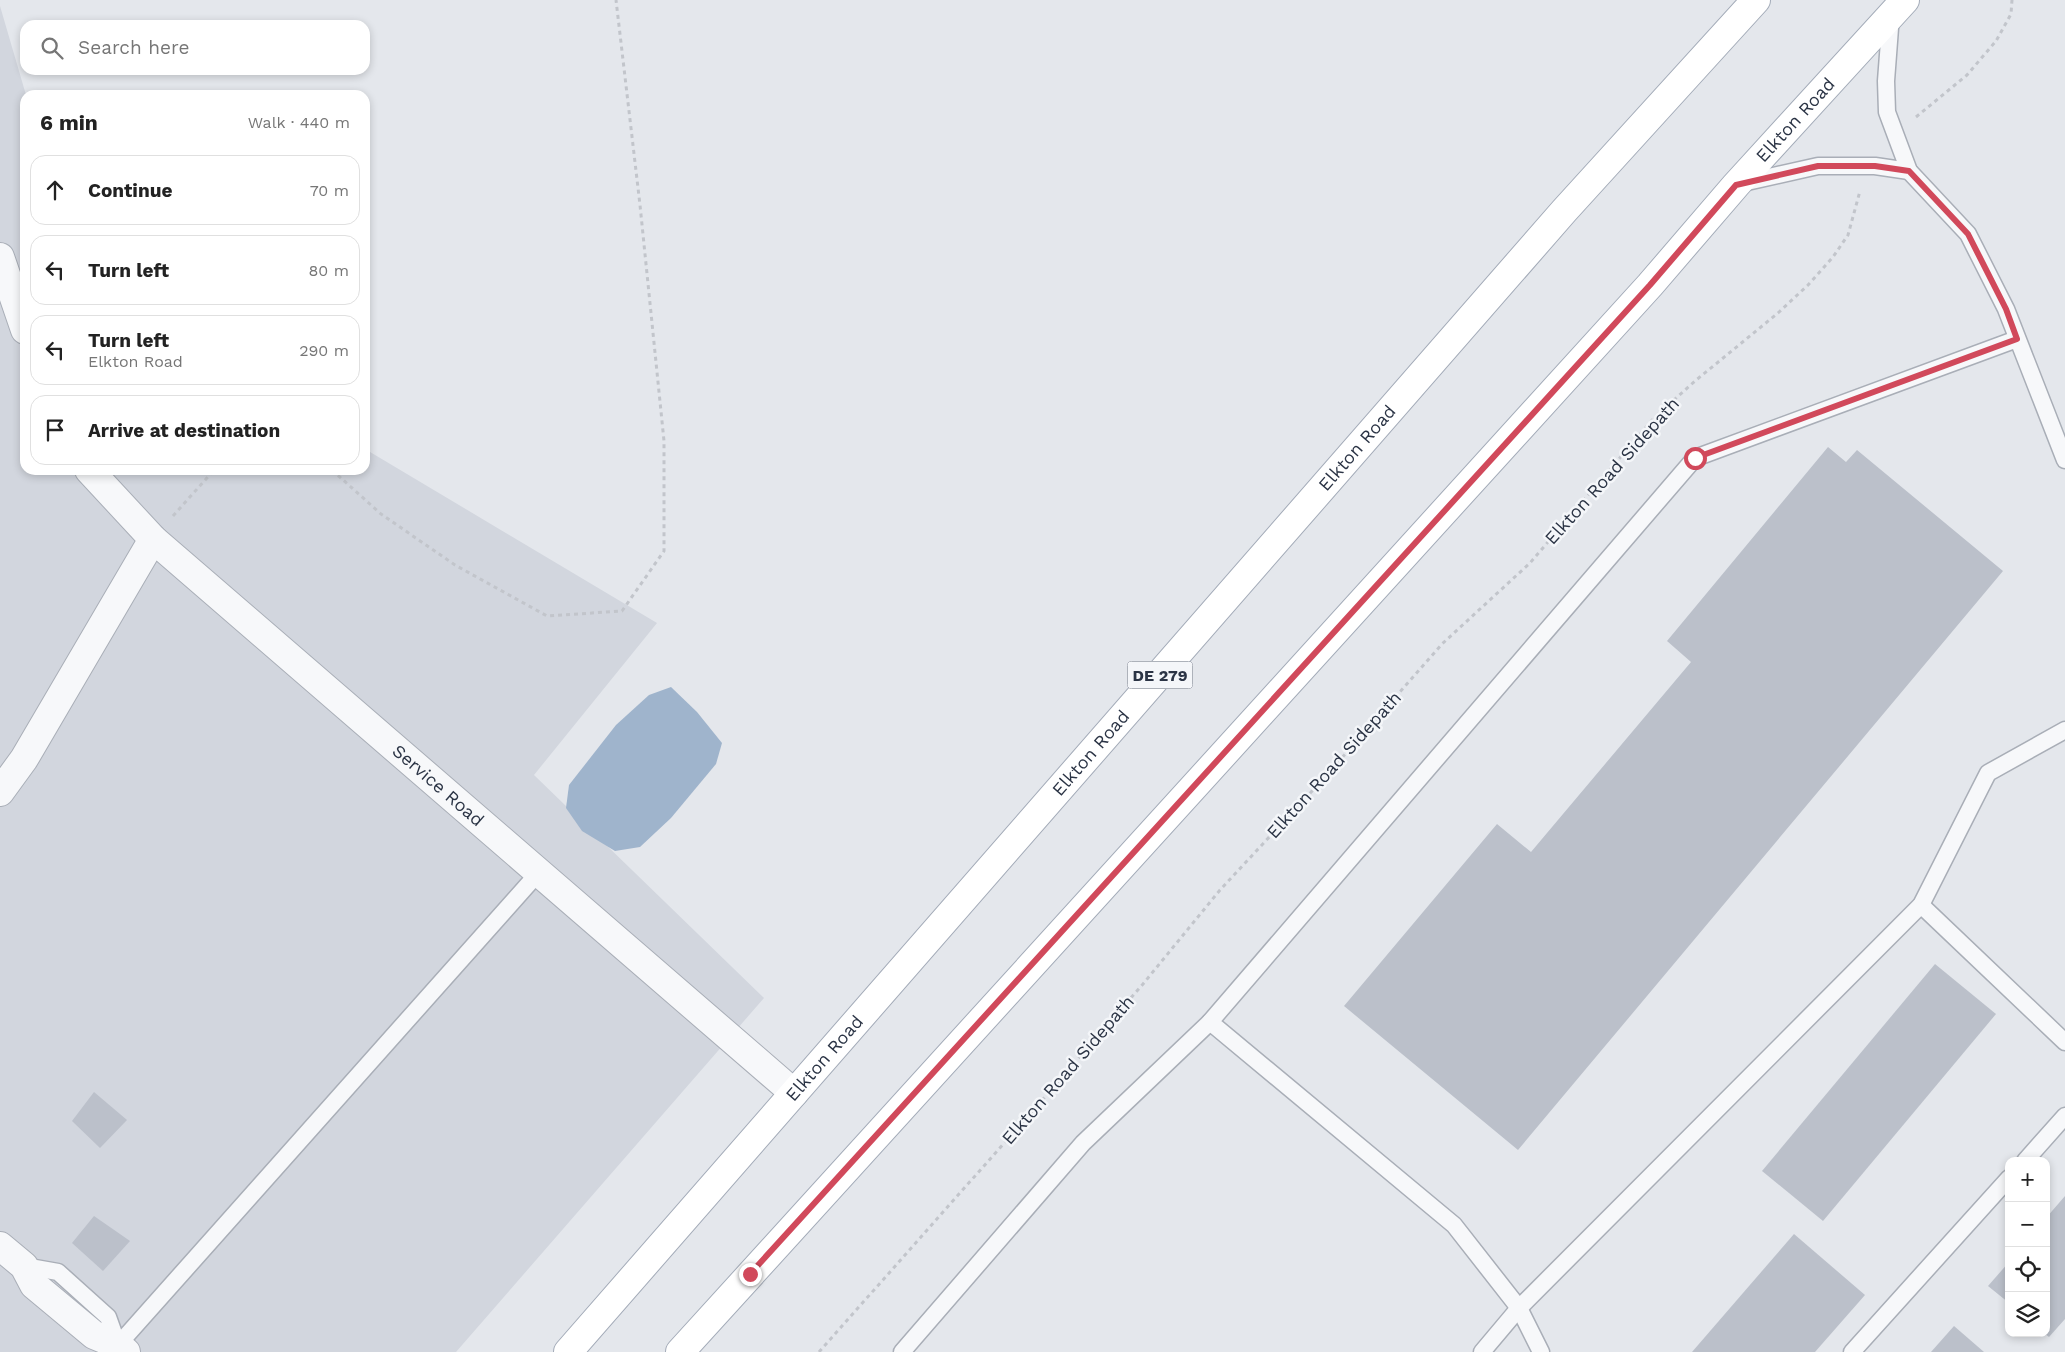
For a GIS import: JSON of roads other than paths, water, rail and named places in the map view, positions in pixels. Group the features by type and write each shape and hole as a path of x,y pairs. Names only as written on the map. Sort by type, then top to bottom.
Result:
{"main road":[{"name":"Elkton Road","path":"568,1352 1564,211 1756,0"},
{"name":"Elkton Road","path":"680,1352 1650,285 1736,185 1898,8"}],"street":[{"path":"0,257 20,315"},
{"name":"Service Road","path":"94,475 153,538 540,871 794,1093"},
{"path":"0,792 24,759 153,538"},
{"path":"0,1246 24,1266 34,1285 94,1335 122,1348"}],"lane":[{"path":"1898,8 1886,81 1887,112 1909,171 1968,234 2006,309 2065,460"},
{"path":"1736,185 1818,166 1875,166 1909,171"},
{"path":"902,1352 1083,1142 1210,1022 1695,458 2017,339"},
{"path":"1482,1352 1519,1308 1921,905 1988,773 2065,730"},
{"path":"122,1348 540,871"},
{"path":"1921,905 2065,1042"},
{"path":"1210,1022 1454,1225 1519,1308 1541,1352"},
{"path":"2029,1157 2065,1116"},
{"path":"1852,1352 2005,1182"}],"water":[{"path":"671,687 697,712 722,743 716,764 671,818 640,847 615,851 582,831 566,808 569,785 616,725 649,695"}]}
